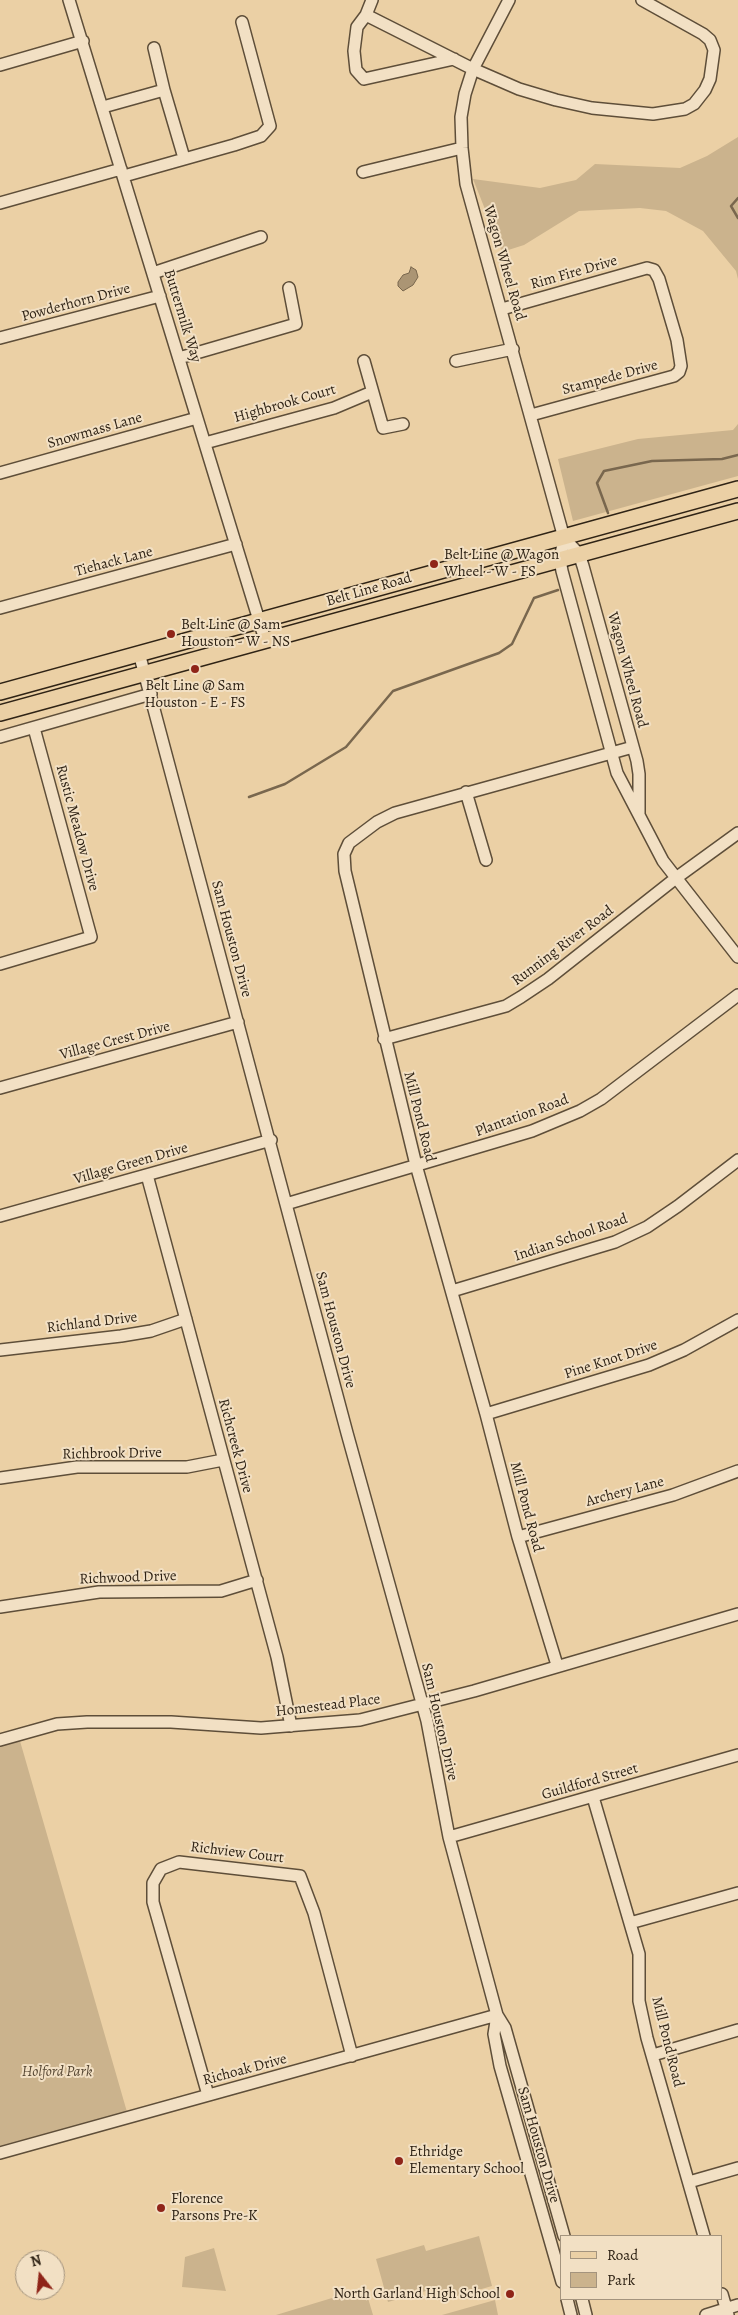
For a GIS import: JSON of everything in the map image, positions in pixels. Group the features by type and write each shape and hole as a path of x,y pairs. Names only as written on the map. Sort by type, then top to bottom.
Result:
{"main road":[{"name":"Belt Line Road","path":"0,692 738,489"},
{"name":"Belt Line Road","path":"0,713 738,511"},
{"path":"416,577 422,597"}],"street":[{"name":"Buttermilk Way","path":"69,0 265,640"},
{"path":"372,0 366,16 357,27 354,51 356,70 364,79 454,59"},
{"name":"Wagon Wheel Road","path":"509,0 473,69 465,94 461,117 466,184 564,538 560,560 617,773 653,845 676,878 738,957"},
{"path":"366,16 473,69 519,89 574,105 653,114 666,114 685,109 700,98 710,78 714,50 710,40 703,34 642,0"},
{"path":"0,203 184,158 261,136 270,126 242,22"},
{"path":"0,65 83,41"},
{"path":"154,48 184,158"},
{"path":"103,107 164,90"},
{"path":"363,172 462,148"},
{"path":"153,273 261,237"},
{"name":"Rim Fire Drive","path":"502,309 647,268 654,270"},
{"name":"Stampede Drive","path":"531,415 663,379 679,372 681,358 677,340 659,279 654,270"},
{"path":"179,358 296,324 289,288"},
{"name":"Powderhorn Drive","path":"0,338 160,296"},
{"path":"456,361 512,349"},
{"path":"364,361 383,428 403,424"},
{"name":"Highbrook Court","path":"205,443 334,408 372,392"},
{"name":"Snowmass Lane","path":"0,473 197,418"},
{"name":"Wagon Wheel Road","path":"564,538 579,554 597,617 639,774 639,816"},
{"name":"Tiehack Lane","path":"0,608 236,544"},
{"path":"576,622 597,617"},
{"name":"Sam Houston Drive","path":"139,654 434,1750 449,1837 498,2015 505,2028 564,2235"},
{"path":"0,737 151,694"},
{"name":"Rustic Meadow Drive","path":"0,964 91,937 34,728"},
{"name":"Mill Pond Road","path":"557,1665 518,1537 486,1414 416,1165 384,1039 345,871 344,854 349,843 377,822 395,812 632,747"},
{"path":"466,792 486,860"},
{"name":"Running River Road","path":"384,1039 506,1006 548,979 676,878 738,832"},
{"name":"Plantation Road","path":"286,1204 532,1131 580,1111 601,1099 738,995"},
{"name":"Village Crest Drive","path":"0,1088 238,1022"},
{"name":"Village Green Drive","path":"0,1216 271,1140"},
{"name":"Indian School Road","path":"452,1291 615,1242 647,1227 738,1160"},
{"name":"Richcreek Drive","path":"147,1175 285,1686 291,1726"},
{"name":"Richland Drive","path":"0,1350 121,1336 150,1330 186,1319"},
{"name":"Pine Knot Drive","path":"486,1414 649,1365 684,1350 738,1320"},
{"name":"Richbrook Drive","path":"0,1478 77,1467 188,1467 223,1460"},
{"name":"Archery Lane","path":"518,1537 673,1495 738,1471"},
{"name":"Richwood Drive","path":"0,1607 99,1592 222,1590 257,1580"},
{"name":"Homestead Place","path":"0,1740 57,1724 87,1722 162,1722 260,1728 360,1720 422,1706 557,1665 738,1614"},
{"name":"Guildford Street","path":"449,1837 738,1755"},
{"name":"Mill Pond Road","path":"593,1797 640,1963 639,2002 704,2235"},
{"name":"Richview Court","path":"208,2095 152,1902 153,1883 161,1869 179,1862 300,1876 314,1913 352,2056"},
{"path":"630,1923 738,1893"},
{"name":"Sam Houston Drive","path":"498,2015 494,2034 500,2066 560,2275"},
{"name":"Richoak Drive","path":"0,2153 498,2015"},
{"path":"653,2055 738,2030"},
{"path":"689,2182 738,2168"},
{"path":"723,2298 727,2312"},
{"path":"567,2300 571,2315"},
{"path":"582,2300 586,2315"},
{"path":"706,2315 727,2312 738,2305"}],"green space":[{"path":"738,137 738,279 736,271 703,231 666,211 640,208 579,211 524,245 502,252 473,179 540,188 576,180 595,164 680,168 707,156"},
{"path":"738,424 738,476 573,521 558,459 638,439 733,430"},
{"name":"Holford Park","path":"20,1741 127,2112 0,2147 0,1746"},
{"path":"479,2236 492,2286 440,2301 436,2288 388,2302 376,2259 424,2245 426,2251"},
{"path":"214,2248 226,2291 182,2287 185,2257"},
{"path":"365,2288 373,2315 276,2315"},
{"path":"495,2300 498,2315 442,2315"}],"shaded area":[{"path":"411,267 416,270 418,277 413,285 403,291 398,286 398,282 403,275 409,273"}],"waterway":[{"path":"738,198 731,206 738,218"},
{"path":"608,513 597,483 604,471 652,461 722,459 738,455"},
{"path":"249,797 285,784 346,747 393,691 499,653 512,644 534,598 558,590"}],"place":[{"name":"Belt Line @ Wagon Wheel - W - FS","path":"434,564"},
{"name":"Belt Line @ Sam Houston - W - NS","path":"171,634"},
{"name":"Belt Line @ Sam Houston - E - FS","path":"195,669"},
{"name":"Ethridge Elementary School","path":"399,2161"},
{"name":"Florence Parsons Pre-K","path":"161,2208"},
{"name":"North Garland High School","path":"510,2294"}]}
